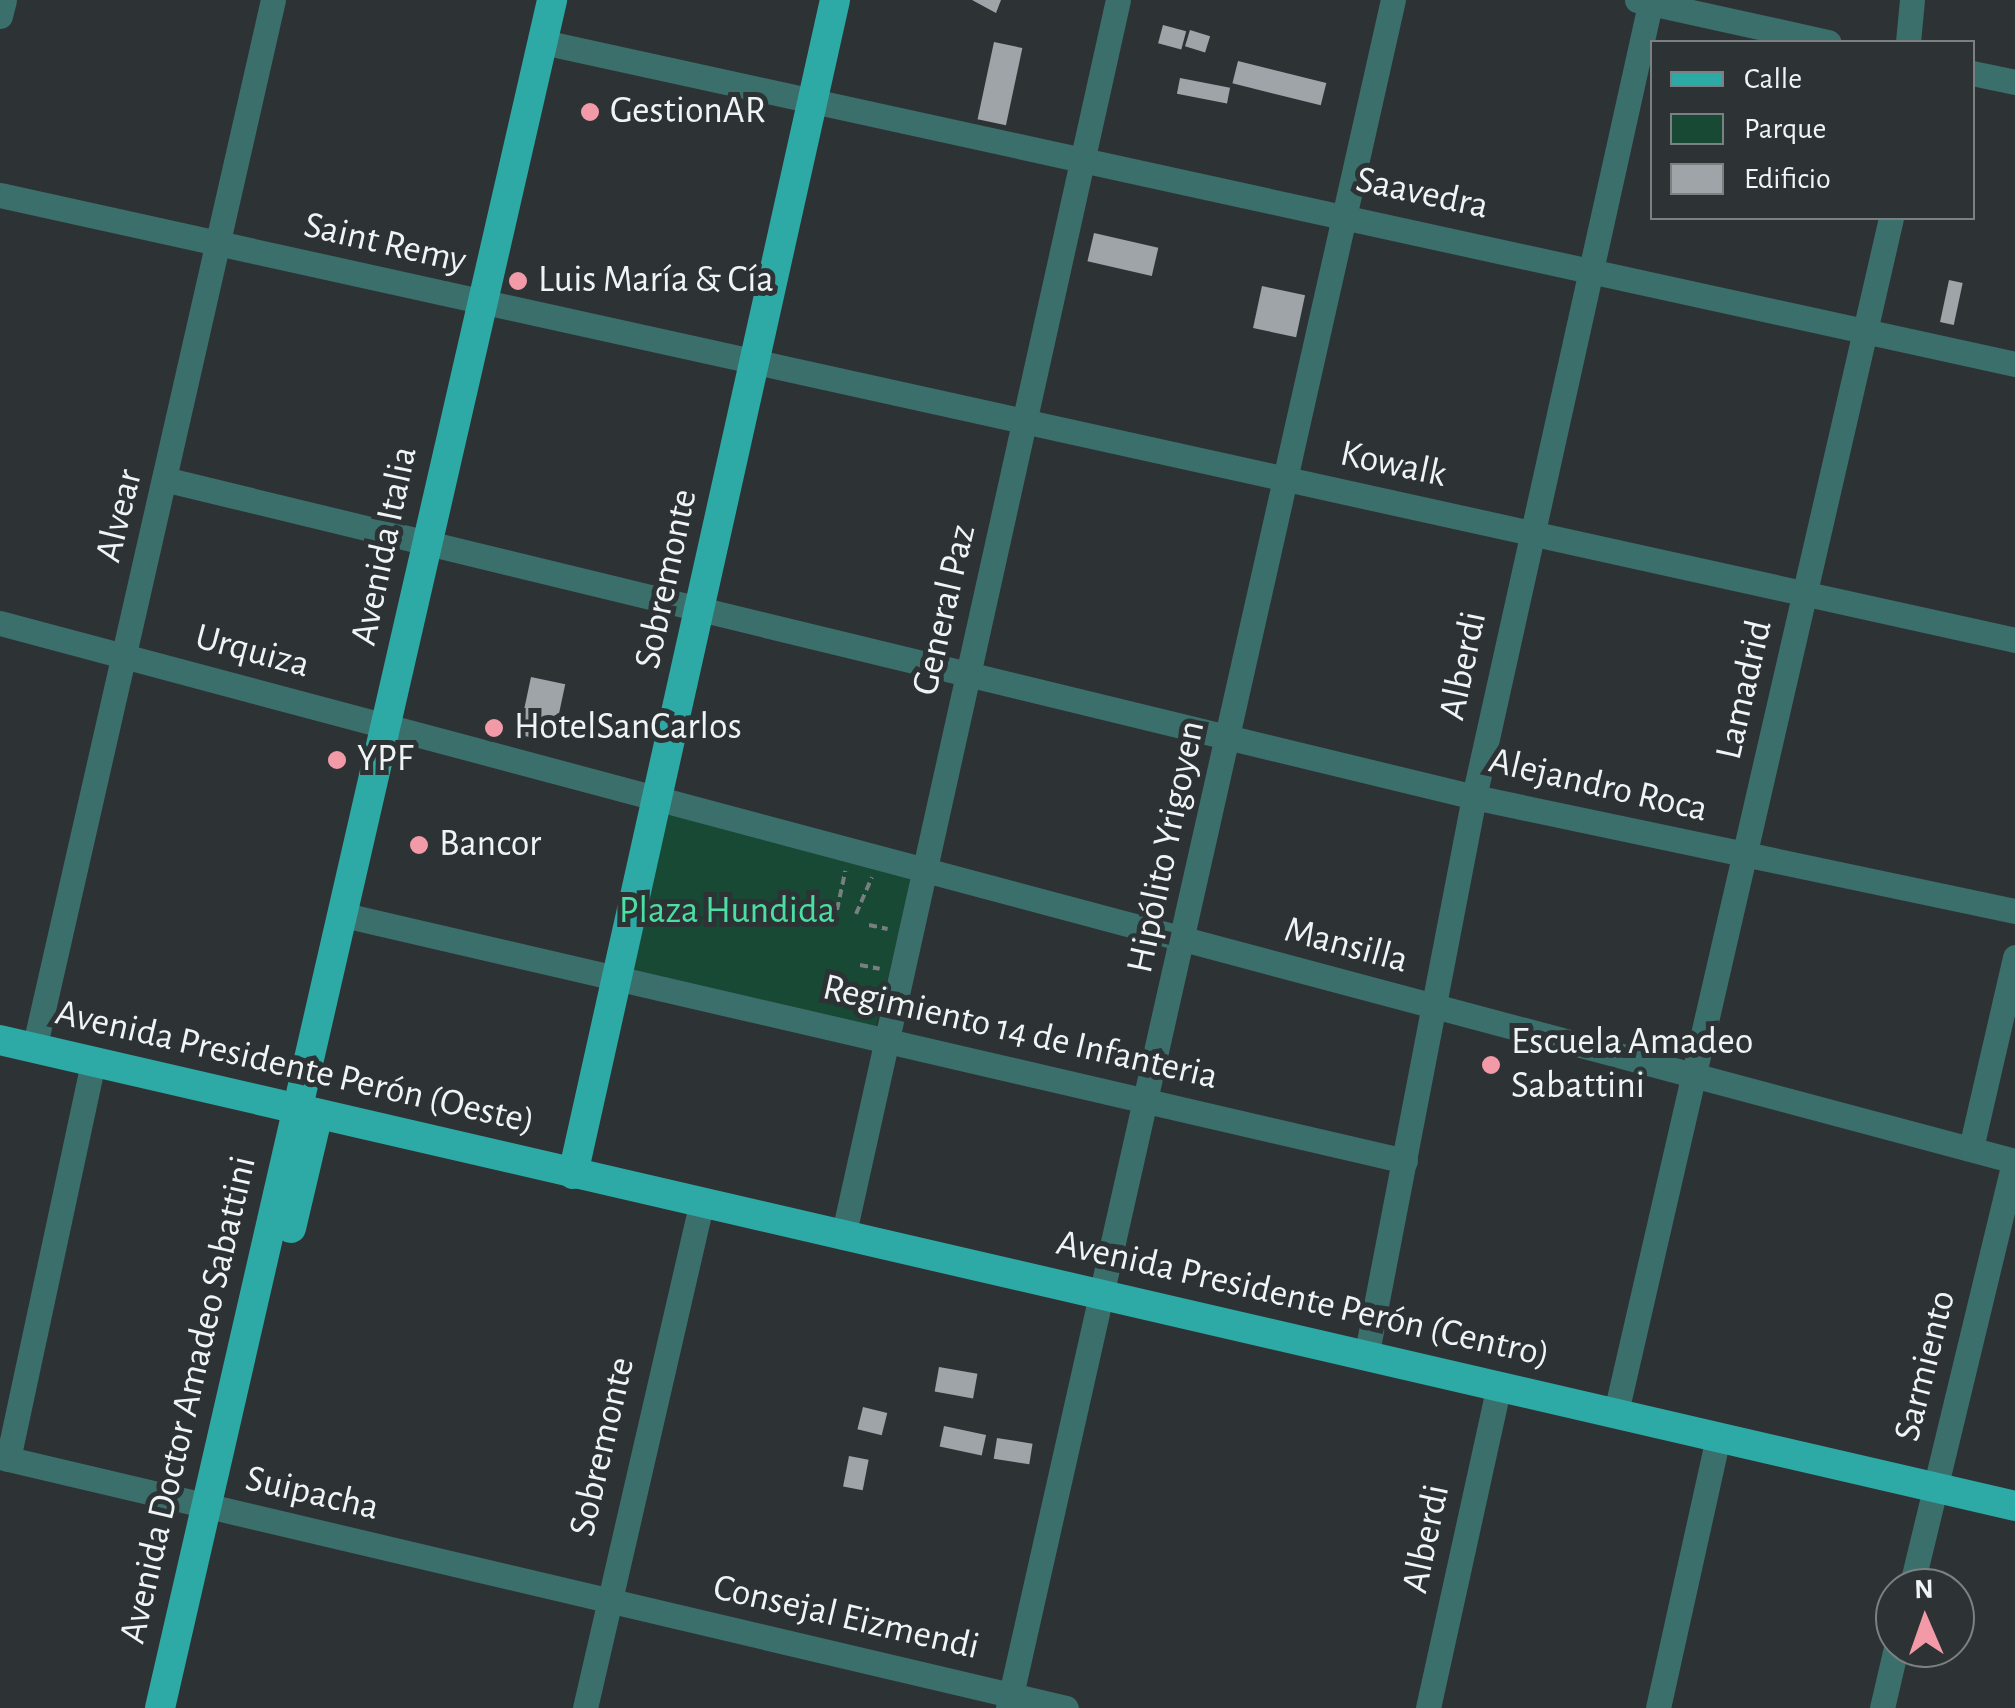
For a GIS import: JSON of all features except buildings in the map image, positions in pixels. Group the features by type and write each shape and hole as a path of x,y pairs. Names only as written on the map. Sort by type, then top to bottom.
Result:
{"main road":[{"name":"Avenida Italia","path":"308,1112 344,915 478,304 552,0"},
{"name":"Sobremonte","path":"573,1174 835,0"},
{"name":"Avenida Presidente Perón (Oeste)","path":"0,1040 573,1174"},
{"name":"Avenida Doctor Amadeo Sabattini","path":"160,1708 214,1509 308,1112"},
{"name":"Avenida Presidente Perón (Centro)","path":"573,1174 1366,1352 2015,1506"},
{"name":"Avenida Doctor Amadeo Sabattini","path":"177,1708 214,1509"}],"street":[{"path":"0,16 4,0"},
{"name":"Alvear","path":"34,1049 168,480 273,0"},
{"name":"General Paz","path":"843,1236 1118,0"},
{"name":"Hipólito Yrigoyen","path":"1009,1702 1106,1295 1393,0"},
{"path":"1908,40 1912,0"},
{"path":"1646,1 1819,40"},
{"name":"Alberdi","path":"1366,1352 1436,1010 1474,796 1646,1"},
{"name":"Saavedra","path":"543,42 1586,267 2015,364"},
{"path":"1975,74 2015,82"},
{"name":"Saint Remy","path":"0,196 755,363"},
{"name":"Lamadrid","path":"1616,1412 1890,220"},
{"name":"Kowalk","path":"755,363 2015,640"},
{"name":"Alejandro Roca","path":"168,480 425,546 1474,796 1745,857 2015,910"},
{"name":"Urquiza","path":"0,624 659,798"},
{"name":"Mansilla","path":"659,798 1691,1080 2014,1161"},
{"name":"Regimiento 14 de Infanteria","path":"344,915 1405,1161"},
{"path":"1972,1148 2015,958"},
{"path":"4,1458 93,1063"},
{"name":"Sarmiento","path":"1916,1568 2014,1161"},
{"name":"Sobremonte","path":"585,1708 701,1204"},
{"name":"Alberdi","path":"1428,1708 1499,1386"},
{"path":"1658,1708 1718,1437"},
{"name":"Suipacha","path":"4,1458 608,1602"},
{"name":"Consejal Eizmendi","path":"608,1602 1009,1702 1066,1708"},
{"path":"1882,1708 1891,1668"}],"path":[{"path":"837,910 846,870"},
{"path":"856,914 872,876"},
{"path":"868,925 892,930"},
{"path":"860,965 883,970"}],"green space":[{"name":"Plaza Hundida","path":"669,814 914,875 874,1034 629,973"}],"place":[{"name":"GestionAR","path":"590,112"},
{"name":"Luis María & Cía","path":"518,281"},
{"name":"HotelSanCarlos","path":"494,728"},
{"name":"YPF","path":"337,760"},
{"name":"Bancor","path":"419,845"},
{"name":"Escuela Amadeo Sabattini","path":"1491,1065"}]}
